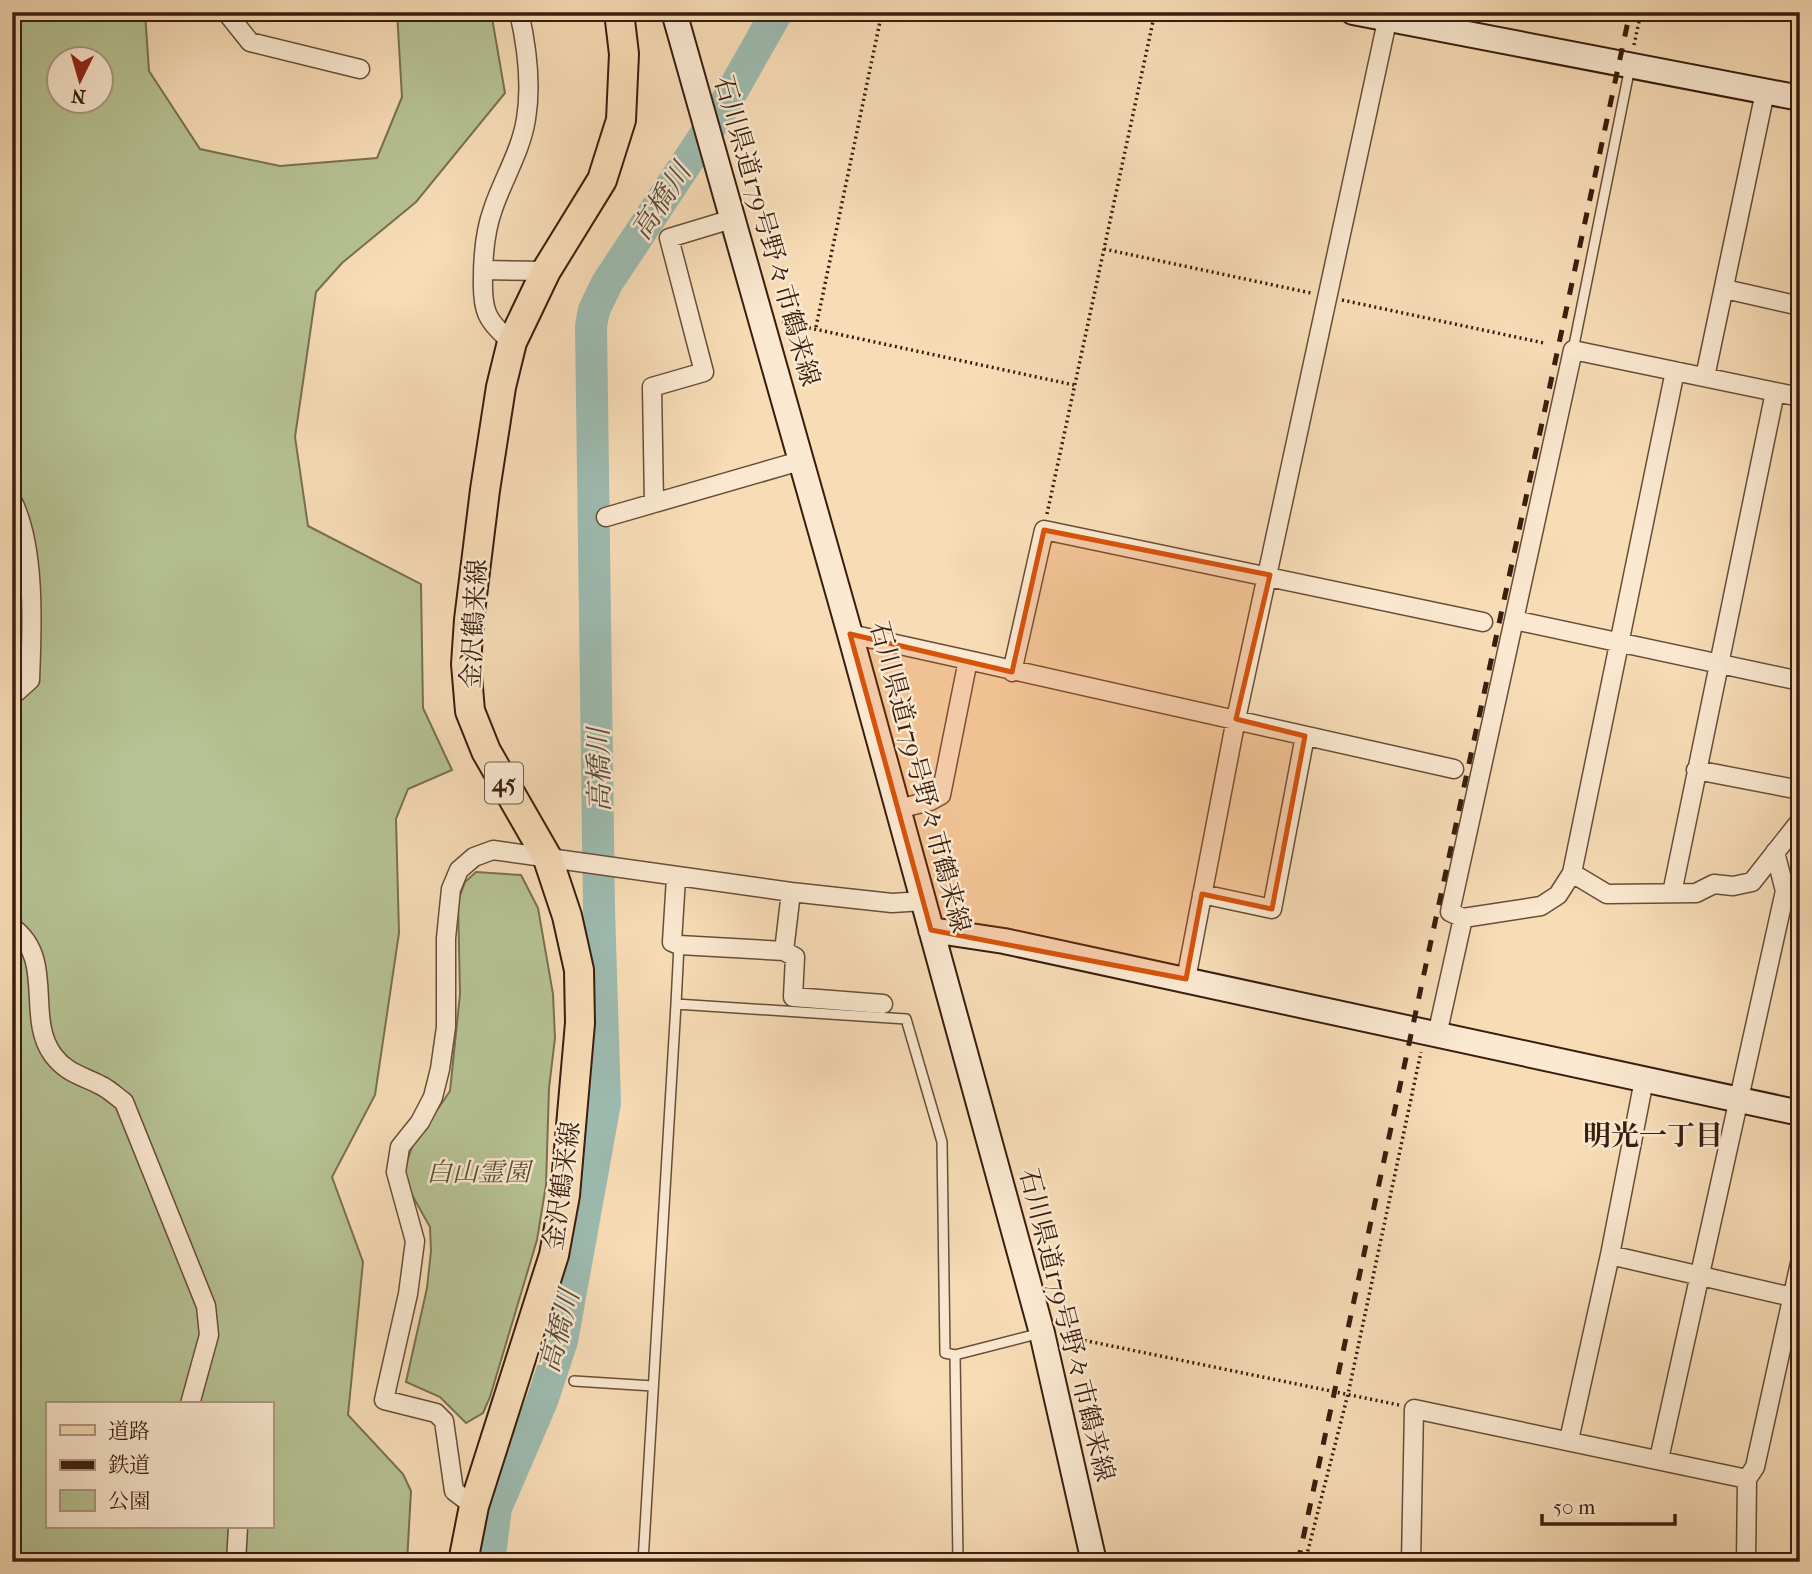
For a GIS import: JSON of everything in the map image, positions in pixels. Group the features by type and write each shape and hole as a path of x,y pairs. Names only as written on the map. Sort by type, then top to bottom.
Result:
{"main road":[{"name":"金沢鶴来線","path":"463,1562 474,1506 554,1255 565,1195 580,1023 579,970 567,916 548,859 486,751 470,711 466,664 485,490 501,387 512,342 547,271 602,180 621,120 624,54 620,12"},
{"name":"石川県道179号野々市鶴来線","path":"674,12 850,634 1042,1333 1094,1562"},
{"path":"1353,12 1389,16 1800,98"},
{"path":"931,930 1004,941 1186,979 1800,1113"}],"street":[{"path":"226,12 250,41 360,69"},
{"path":"512,342 494,328 482,306 485,241 492,210 516,155 526,120 530,83 519,12"},
{"path":"1186,979 1236,719 1270,575 1389,16"},
{"path":"1705,377 1765,92"},
{"path":"654,503 652,387 704,372 669,238 732,219"},
{"path":"483,270 547,271"},
{"path":"1725,289 1800,306"},
{"path":"1675,371 1572,873 1558,895 1541,906 1463,918 1450,912 1573,350 1705,377 1800,397"},
{"path":"1672,893 1717,663 1775,392"},
{"path":"606,517 800,461"},
{"path":"12,500 29,565 32,620 30,680 12,696"},
{"path":"1012,672 1044,530 1270,575 1483,622"},
{"path":"1514,621 1800,681"},
{"path":"850,634 1454,769"},
{"path":"898,809 930,801 941,795 968,660"},
{"path":"1202,894 1272,909 1305,736"},
{"path":"1696,770 1800,790"},
{"path":"1572,873 1607,894 1696,893 1714,884 1733,886 1752,883 1800,821"},
{"path":"474,1506 454,1491 444,1421 436,1413 384,1400 408,1294 415,1241 396,1172 400,1147 420,1122 433,1097 440,1069 446,1027 447,912 451,889 459,870 474,857 493,850 676,878 790,892 892,902 924,901"},
{"path":"1659,1459 1786,891 1776,852"},
{"path":"676,878 672,942 679,945 784,951 795,957 793,997 883,1004"},
{"path":"784,951 790,892"},
{"path":"1431,1034 1463,918"},
{"path":"12,927 32,950 39,974 41,1033 54,1056 75,1077 103,1086 124,1102 206,1307 209,1335 191,1402"},
{"path":"1569,1440 1611,1255 1644,1080"},
{"path":"1611,1255 1793,1297"},
{"path":"1746,1562 1747,1479 1755,1467 1791,1343 1793,1297 1800,1263"},
{"path":"1411,1562 1414,1409 1747,1479"},
{"path":"236,1562 238,1528"}],"lane":[{"path":"1573,350 1630,64"},
{"path":"643,1562 679,945"},
{"path":"676,1004 906,1019 942,1142 945,1353 955,1355 1042,1333"},
{"path":"955,1355 958,1562"},
{"path":"573,1381 653,1386"}],"path":[{"path":"816,327 882,12"},
{"path":"1044,530 1155,12"},
{"path":"1630,64 1641,12"},
{"path":"760,319 816,327 1074,385"},
{"path":"1305,1562 1348,1394 1431,1034"},
{"path":"1042,1333 1414,1409"}],"highlighted area":[{"path":"1044,530 1270,575 1236,719 1305,736 1272,909 1202,894 1186,979 931,930 850,634 1012,672"}],"green space":[{"path":"12,12 145,12 149,71 200,149 280,166 377,158 402,97 397,12 491,12 505,93 416,202 342,263 316,292 295,437 308,526 421,584 423,708 452,770 408,789 396,819 399,933 375,1095 332,1177 363,1262 348,1415 403,1474 411,1491 407,1562 12,1562"},
{"name":"白山霊園","path":"476,872 521,875 538,908 553,994 555,1038 549,1088 546,1185 537,1240 490,1397 483,1413 466,1423 440,1397 406,1382 427,1288 431,1251 430,1227 407,1186 404,1170 412,1147 450,1091 460,994 458,901 465,882"}],"waterway":[{"name":"高橋川","path":"489,1562 496,1508 542,1401 562,1341 605,1103 599,909 591,326 594,310 607,283 721,111 777,12"}],"railway":[{"path":"1298,1562 1630,12"}],"district":[{"name":"明光一丁目","path":"1653,1135"}]}
